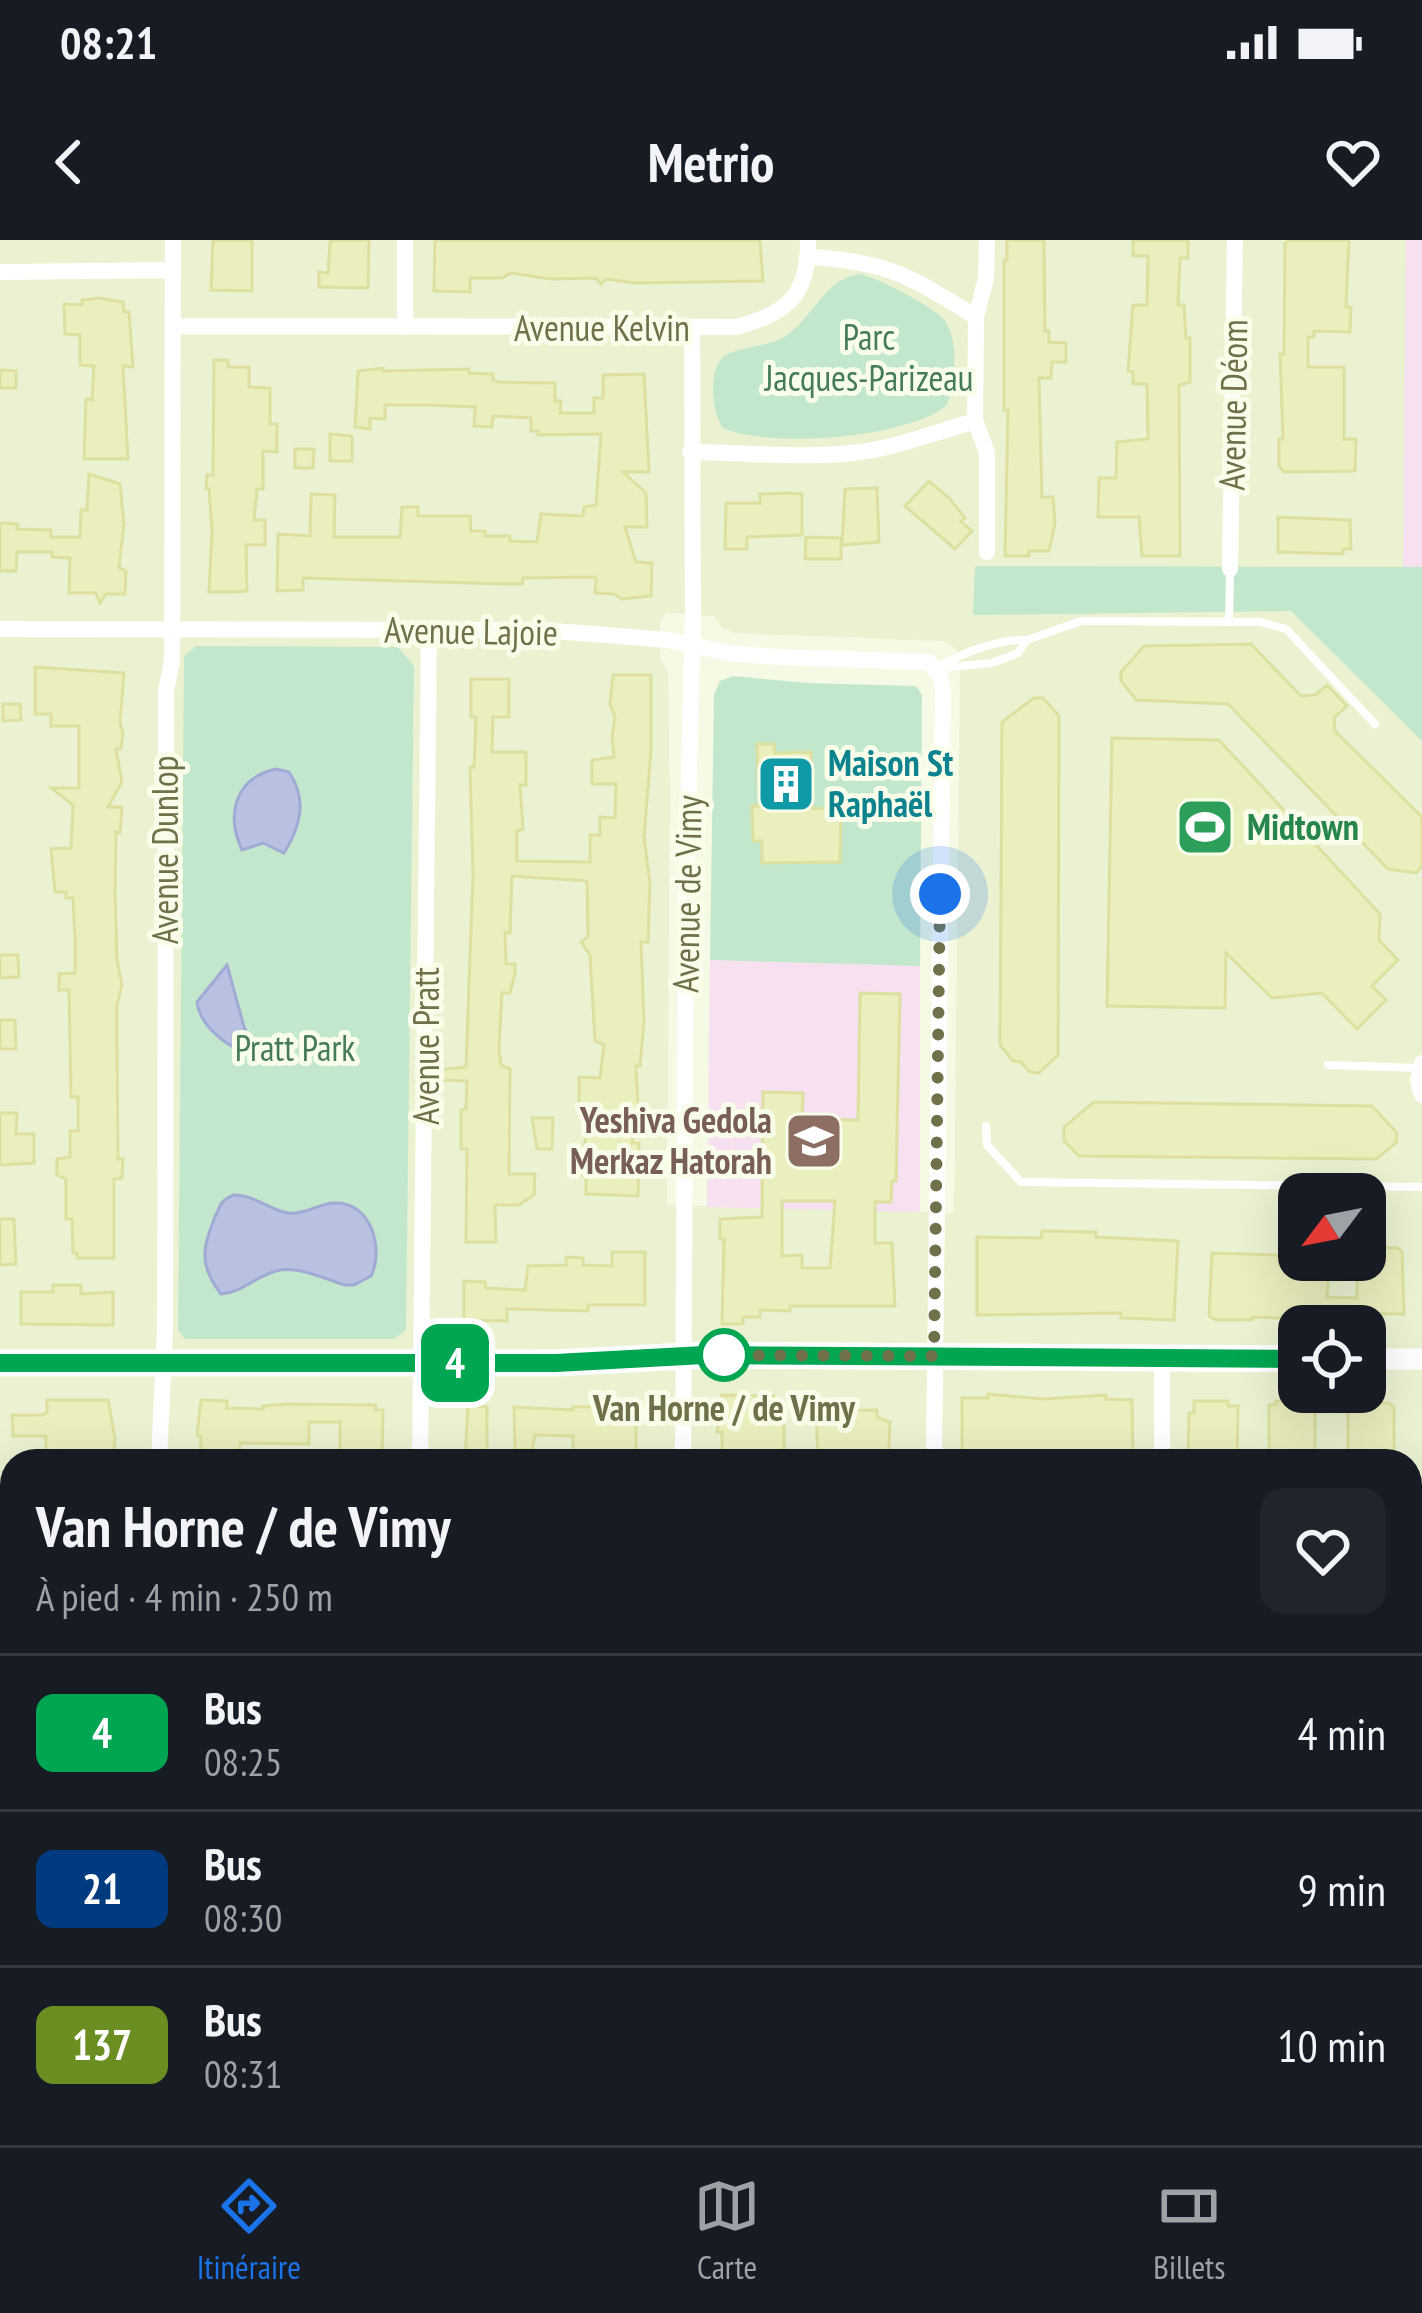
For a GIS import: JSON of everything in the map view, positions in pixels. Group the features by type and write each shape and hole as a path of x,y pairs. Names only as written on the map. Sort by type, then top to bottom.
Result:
{"main road":[{"path":"0,1363 422,1364 934,1356 1278,1359"},
{"path":"1386,1359 1422,1359"}],"street":[{"name":"Avenue Dunlop","path":"159,1449 166,691 172,661 172,240"},
{"path":"405,240 405,328"},
{"path":"987,240 986,279 976,317 975,421 987,452 987,552"},
{"name":"Avenue Déom","path":"1230,569 1235,240"},
{"name":"Avenue Kelvin","path":"174,326 737,327 783,309 795,299 808,248 904,273 976,317"},
{"path":"0,272 172,270"},
{"name":"Avenue de Vimy","path":"683,1449 692,328"},
{"path":"690,452 791,456 867,451 975,421"},
{"name":"Avenue Lajoie","path":"0,629 542,630 668,640 777,657 920,658 936,668"},
{"name":"Avenue Pratt","path":"420,1449 429,632"},
{"path":"934,1449 943,692 936,668"},
{"path":"1421,1065 1422,1094"},
{"path":"1162,1359 1162,1449"}],"lane":[{"path":"1229,622 1230,569"},
{"path":"936,668 956,656 1010,640 1028,640 1081,620 1260,622 1286,629 1375,724"},
{"path":"936,668 992,663 1018,653 1028,640"},
{"path":"1328,1065 1421,1065"},
{"path":"986,1126 987,1144 1022,1182 1422,1187"}],"shaded area":[{"path":"0,240 1422,240 1422,1449 0,1449","holes":["667,613 714,616 733,633 944,641 956,649 960,674 954,1213 667,1205 670,795 668,671 660,659 660,621"]},
{"path":"1406,240 1422,240 1422,567 1403,568"},
{"name":"Yeshiva Gedola Merkaz Hatorah","path":"710,960 920,966 920,1212 707,1207"}],"green space":[{"name":"Parc Jacques-Parizeau","path":"860,274 906,294 945,321 954,363 946,406 901,426 837,437 772,438 723,428 713,393 722,358 784,337 836,283"},
{"path":"975,566 1422,567 1422,741 1291,611 973,615"},
{"name":"Pratt Park","path":"196,646 398,647 414,666 406,1330 394,1339 185,1339 178,1330 184,656"},
{"path":"733,676 916,686 922,695 920,966 710,960 714,695 720,681"}],"water":[{"path":"276,769 289,772 295,782 300,813 294,833 284,853 263,843 242,850 235,824 237,800 251,781"},
{"path":"227,965 244,1027 257,1054 219,1037 199,1011 197,1002"},
{"path":"234,1195 288,1213 335,1203 358,1210 375,1241 371,1276 345,1285 284,1270 221,1294 206,1265 206,1247 220,1206"}],"building":[{"path":"213,240 252,240 252,291 211,290"},
{"path":"334,240 369,240 368,288 319,287 319,272 328,273"},
{"path":"435,240 760,240 763,281 636,283 606,279 601,284 596,278 550,279 511,273 502,278 470,278 470,292 434,291"},
{"path":"1007,240 1044,240 1045,331 1049,331 1049,342 1066,343 1066,362 1052,362 1051,378 1039,378 1042,497 1053,497 1055,524 1049,551 1029,551 1029,556 1005,556"},
{"path":"1133,240 1188,240 1188,258 1180,258 1178,305 1184,305 1186,338 1190,338 1190,382 1179,385 1180,556 1142,556 1139,517 1098,517 1099,478 1116,478 1117,442 1148,439 1147,384 1133,384 1133,372 1128,371 1133,305 1147,305 1148,256 1133,256"},
{"path":"1349,240 1346,307 1351,307 1350,332 1314,331 1314,337 1308,337 1308,367 1344,367 1344,439 1356,439 1355,471 1284,472 1279,466 1285,243"},
{"path":"82,300 123,302 124,312 129,312 133,367 123,366 128,459 84,459 86,399 92,400 94,366 80,365 80,335 65,334 64,304 82,305"},
{"path":"214,360 228,360 228,367 249,367 249,387 270,388 270,424 277,424 277,452 263,451 263,489 257,489 254,520 265,520 265,545 246,545 247,591 209,592 212,530 206,489 207,475 213,475"},
{"path":"469,369 469,373 493,374 499,382 555,383 560,413 594,413 594,398 603,398 603,375 644,374 649,472 623,472 646,493 647,527 625,527 636,562 652,563 651,596 622,599 595,593 596,577 523,578 522,584 303,578 303,590 277,591 278,534 310,536 311,494 335,495 334,537 400,537 402,507 418,507 418,516 470,516 471,531 485,531 485,536 537,542 541,514 583,516 584,507 596,505 601,434 538,435 531,431 531,418 493,416 492,427 474,426 475,407 428,405 385,405 385,419 370,418 370,429 355,427 358,371"},
{"path":"0,370 16,371 16,388 0,388"},
{"path":"330,434 352,436 352,461 330,461"},
{"path":"295,449 314,449 313,468 295,468"},
{"path":"89,474 120,484 124,524 119,567 126,571 125,594 106,594 100,603 96,593 69,593 70,558 52,557 52,552 17,552 16,571 0,571 0,523 18,524 17,529 51,530 51,537 80,537"},
{"path":"929,481 950,499 965,518 961,522 972,531 955,549 905,506"},
{"path":"877,488 879,542 842,545 845,489"},
{"path":"760,494 802,494 802,535 747,537 747,549 725,549 726,503 760,503"},
{"path":"1278,517 1350,520 1351,549 1343,549 1343,554 1278,552"},
{"path":"806,537 841,538 841,559 805,559"},
{"path":"1251,644 1301,696 1315,695 1327,685 1347,706 1334,718 1335,731 1422,817 1422,866 1416,873 1388,869 1228,704 1136,700 1121,681 1121,672 1144,646"},
{"path":"35,667 124,673 123,733 121,749 116,749 122,782 108,807 122,807 120,833 116,832 115,892 122,985 117,1005 118,1159 123,1159 122,1178 114,1179 114,1258 77,1258 73,1253 72,1219 66,1219 66,1179 57,1175 57,1159 70,1157 70,1131 78,1131 78,1097 71,1097 69,990 59,990 59,974 75,973 73,898 55,892 51,849 71,848 73,805 51,788 79,788 79,726 51,726 51,714 35,714"},
{"path":"613,675 651,675 644,837 650,883 648,942 641,942 644,1022 640,1066 636,1066 638,1104 632,1143 639,1143 638,1196 586,1194 586,1175 581,1175 588,1115 579,1115 579,1077 600,1078 604,1045 595,1041 590,955 581,942 588,937 587,881 512,876 510,933 505,932 506,964 515,964 515,974 510,993 502,993 499,1049 501,1065 510,1069 509,1174 535,1174 534,1195 519,1205 495,1205 496,1242 466,1242 467,1149 461,1149 461,1110 466,1109 467,1081 437,1080 437,1070 466,1067 473,875 470,767 474,767 476,717 471,717 471,679 509,679 509,717 493,717 492,752 526,752 517,861 590,862 590,835 600,835 600,817 615,818 616,784 592,784 592,760 614,757"},
{"path":"1034,698 1043,698 1059,716 1058,1055 1039,1073 1013,1061 1000,1045 1002,722"},
{"path":"3,704 20,704 21,720 3,721"},
{"name":"Midtown","path":"1112,738 1219,740 1380,914 1379,940 1398,960 1372,986 1386,1000 1357,1029 1322,993 1272,998 1226,953 1225,1008 1107,1006"},
{"name":"Maison St Raphaël","path":"757,744 774,744 775,753 811,752 812,808 841,810 840,862 762,863 762,841 753,841 752,806 759,806"},
{"path":"0,955 18,955 19,977 0,978"},
{"path":"860,993 900,994 896,1181 892,1181 891,1202 875,1202 875,1243 892,1243 895,1306 790,1306 790,1311 760,1310 760,1317 743,1317 743,1324 722,1324 724,1239 720,1239 720,1219 762,1217 763,1092 803,1093 802,1119 858,1120","holes":["782,1201 835,1201 830,1268 802,1268 802,1255 782,1256"]},
{"path":"0,1020 15,1020 16,1049 0,1049"},
{"path":"1094,1102 1372,1106 1397,1133 1396,1143 1376,1159 1079,1156 1064,1141 1064,1127"},
{"path":"0,1113 17,1113 16,1134 34,1134 34,1163 0,1165"},
{"path":"532,1118 553,1118 552,1149 537,1149"},
{"path":"0,1219 14,1219 16,1264 0,1265"},
{"path":"1042,1231 1178,1241 1174,1320 1121,1318 1121,1313 977,1315 977,1237 1041,1238"},
{"path":"1386,1248 1398,1248 1402,1252 1404,1314 1386,1314 1386,1305 1278,1305 1278,1318 1252,1320 1209,1316 1212,1253 1278,1255 1278,1281 1328,1281 1327,1297 1357,1298 1357,1281 1386,1281"},
{"path":"612,1252 645,1252 645,1305 588,1305 588,1311 507,1309 507,1321 464,1320 464,1281 485,1282 486,1288 525,1290 528,1266 566,1265 566,1257 583,1258 583,1265 612,1266"},
{"path":"53,1285 81,1285 81,1294 113,1292 113,1325 21,1324 21,1292 53,1292"},
{"path":"988,1394 1042,1399 1106,1395 1106,1399 1132,1400 1133,1449 962,1449 962,1398 988,1398"},
{"path":"722,1395 774,1396 774,1402 784,1402 784,1449 722,1449 722,1432 717,1432"},
{"path":"47,1400 108,1400 114,1449 46,1449 46,1436 13,1436 12,1415 47,1412"},
{"path":"201,1400 227,1401 227,1408 376,1405 375,1410 383,1410 382,1449 340,1449 340,1422 309,1422 309,1444 240,1443 240,1449 200,1449 197,1435"},
{"path":"1194,1401 1228,1401 1228,1406 1238,1406 1237,1449 1188,1449 1189,1413 1194,1413"},
{"path":"1278,1401 1278,1413 1315,1413 1315,1449 1269,1449 1269,1405"},
{"path":"1386,1403 1394,1407 1394,1449 1348,1449 1348,1413 1386,1413"},
{"path":"468,1405 487,1407 487,1449 466,1449"},
{"path":"636,1406 636,1449 573,1449 573,1436 535,1435 532,1449 515,1449 514,1407"},
{"path":"877,1410 877,1417 890,1422 889,1449 818,1449 816,1411"}],"bus line":[{"name":"4","path":"0,1363 556,1363 704,1355 1278,1359"}],"place":[{"name":"Maison St Raphaël","path":"786,784"},
{"name":"Midtown","path":"1205,827"},
{"name":"Yeshiva Gedola Merkaz Hatorah","path":"814,1141"},
{"name":"Van Horne / de Vimy","path":"724,1355"}],"route":[{"path":"724,1355 709,1355 934,1356 940,894"}]}
